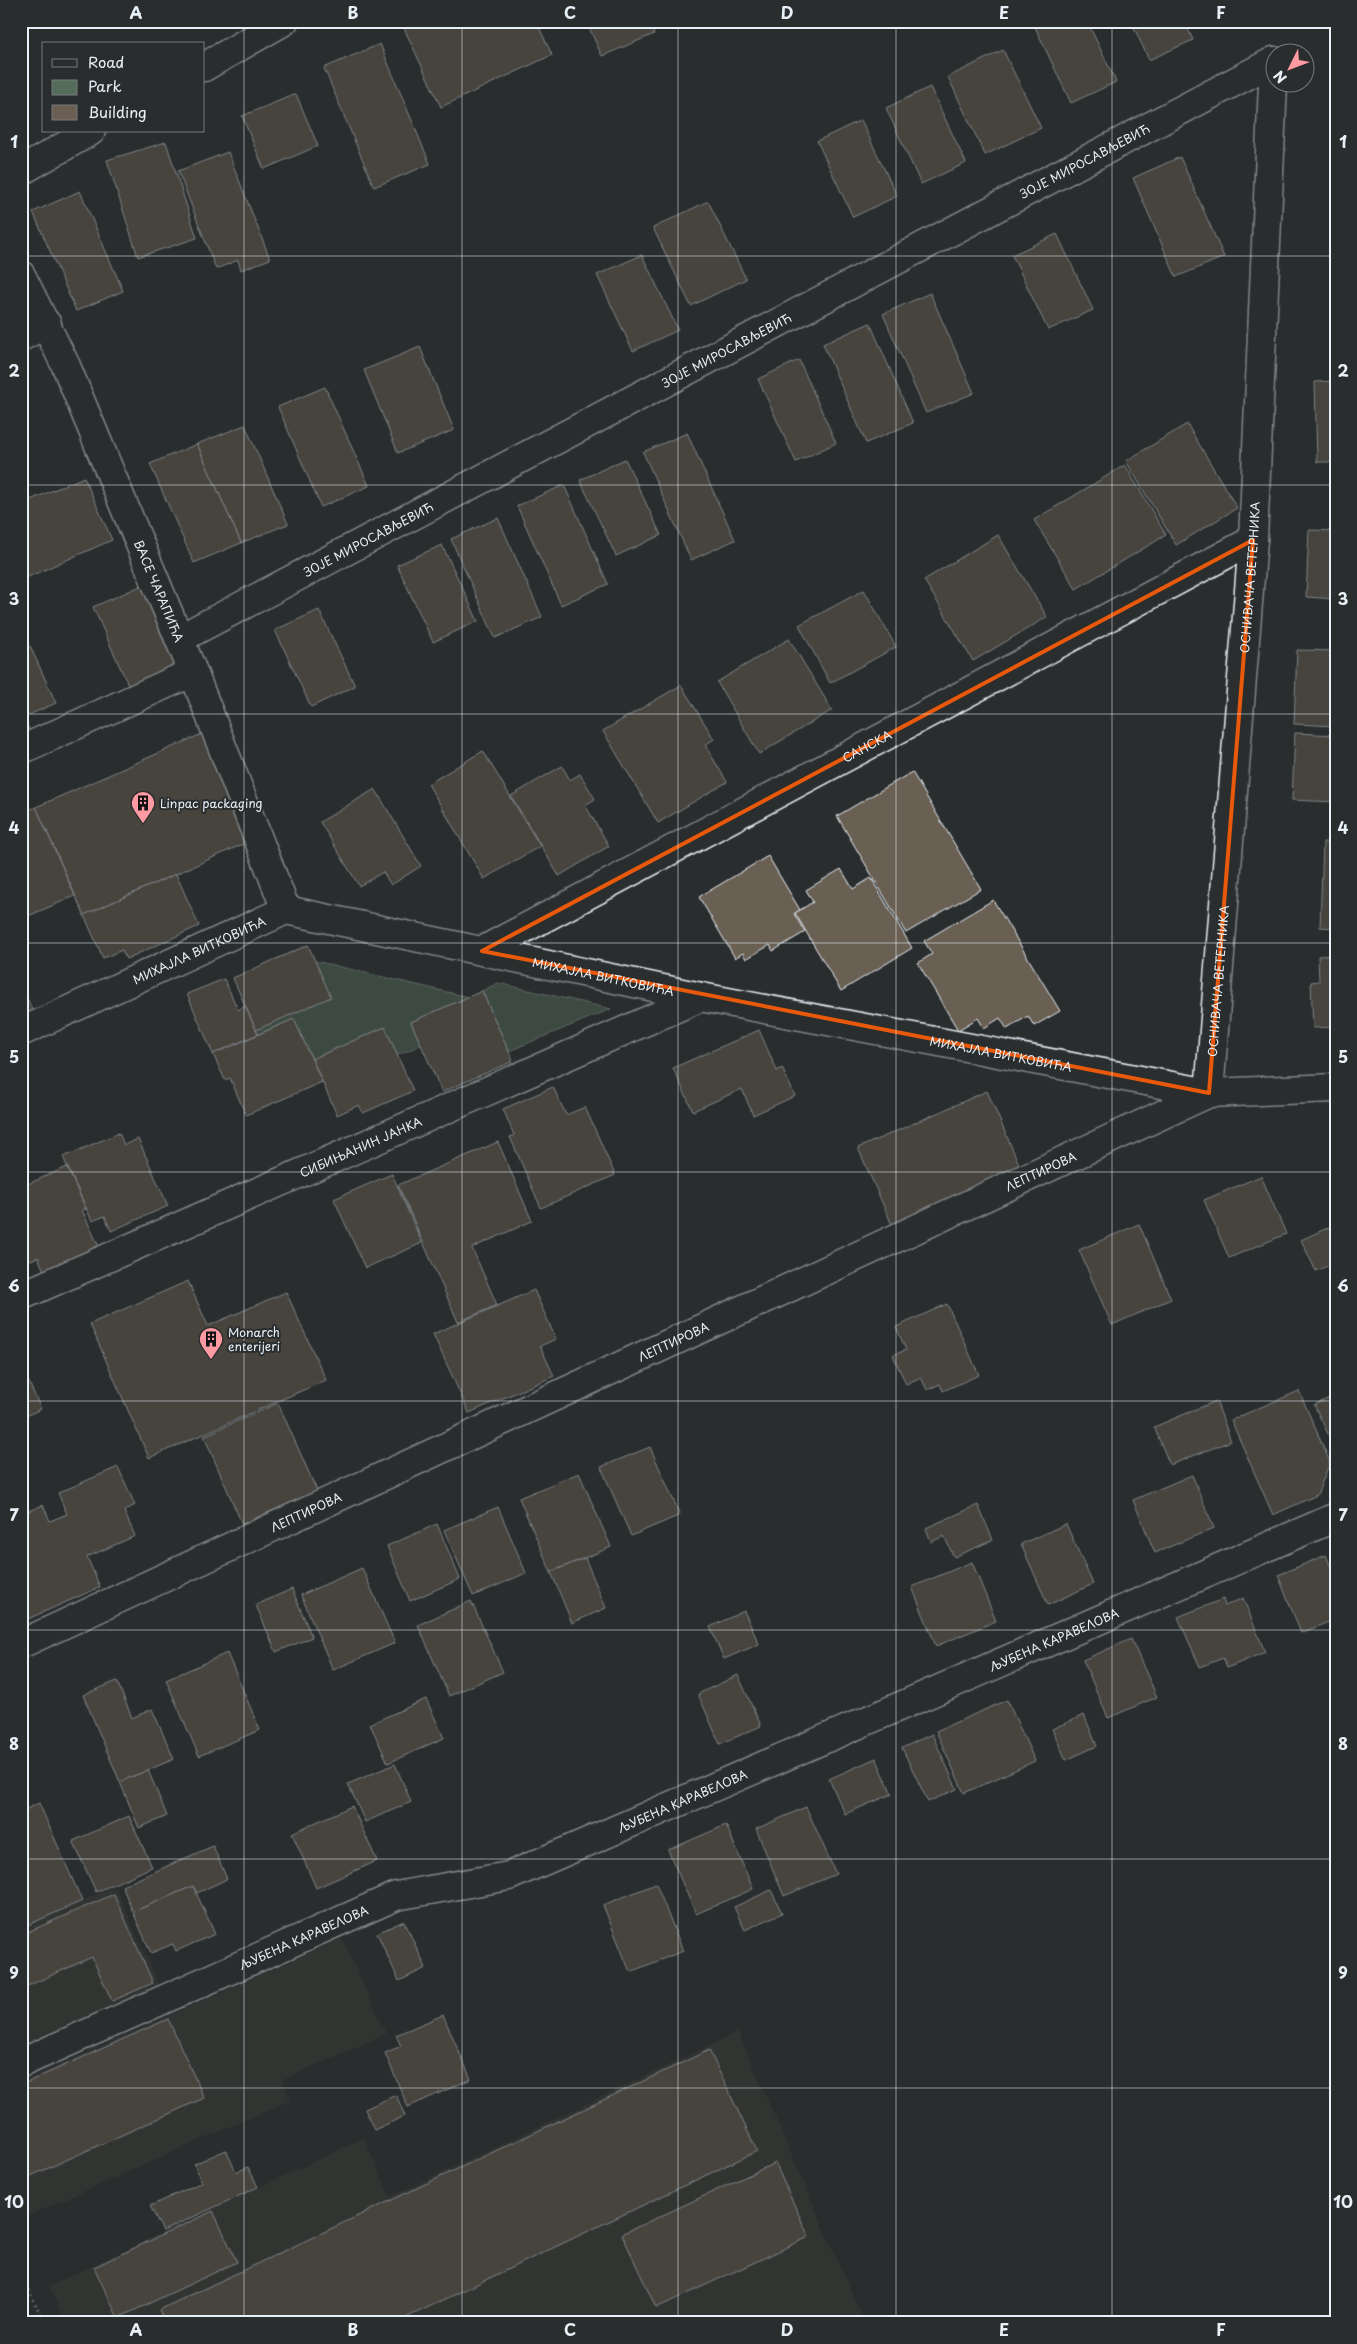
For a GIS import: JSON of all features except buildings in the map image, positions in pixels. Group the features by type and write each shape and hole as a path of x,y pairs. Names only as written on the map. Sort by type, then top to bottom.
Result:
{"street":[{"path":"205,66 284,21"},
{"name":"ЗОЈЕ МИРОСАВЉЕВИЋ","path":"179,639 1264,66"},
{"name":"ОСНИВАЧА ВЕТЕРНИКА","path":"1209,1093 1252,540 1273,92"},
{"path":"21,171 89,132"},
{"name":"ВАСЕ ЧАРАПИЋА","path":"21,275 47,324 66,366 193,672 286,910"},
{"path":"21,337 47,324"},
{"name":"САНСКА","path":"482,951 1252,540"},
{"path":"21,750 193,672"},
{"name":"МИХАЈЛА ВИТКОВИЋА","path":"21,1032 286,910 701,997 1209,1093"},
{"name":"СИБИЊАНИН ЈАНКА","path":"21,1296 701,997"},
{"name":"ЛЕПТИРОВА","path":"21,1644 1209,1093 1336,1088"},
{"name":"ЉУБЕНА КАРАВЕЛОВА","path":"21,2063 396,1896 509,1876 1336,1517"}],"path":[{"path":"21,2272 44,2323"},
{"path":"21,2313 25,2323"}],"highlighted area":[{"path":"1253,540 1209,1093 482,951"}],"shaded area":[{"path":"115,1886 160,1987 21,2048 21,1928"},
{"path":"342,1938 386,2034 282,2080 291,2100 21,2219 21,2082"},
{"path":"738,2032 865,2323 65,2323 49,2286 364,2138 390,2197"}],"green space":[{"path":"315,961 468,997 411,1022 421,1045 397,1055 385,1027 312,1059 294,1019 258,1034 256,1030"},
{"path":"498,983 611,1009 509,1051 482,991"}],"place":[{"name":"Linpac packaging","path":"143,824"},
{"name":"Monarch enterijeri","path":"211,1360"}]}
